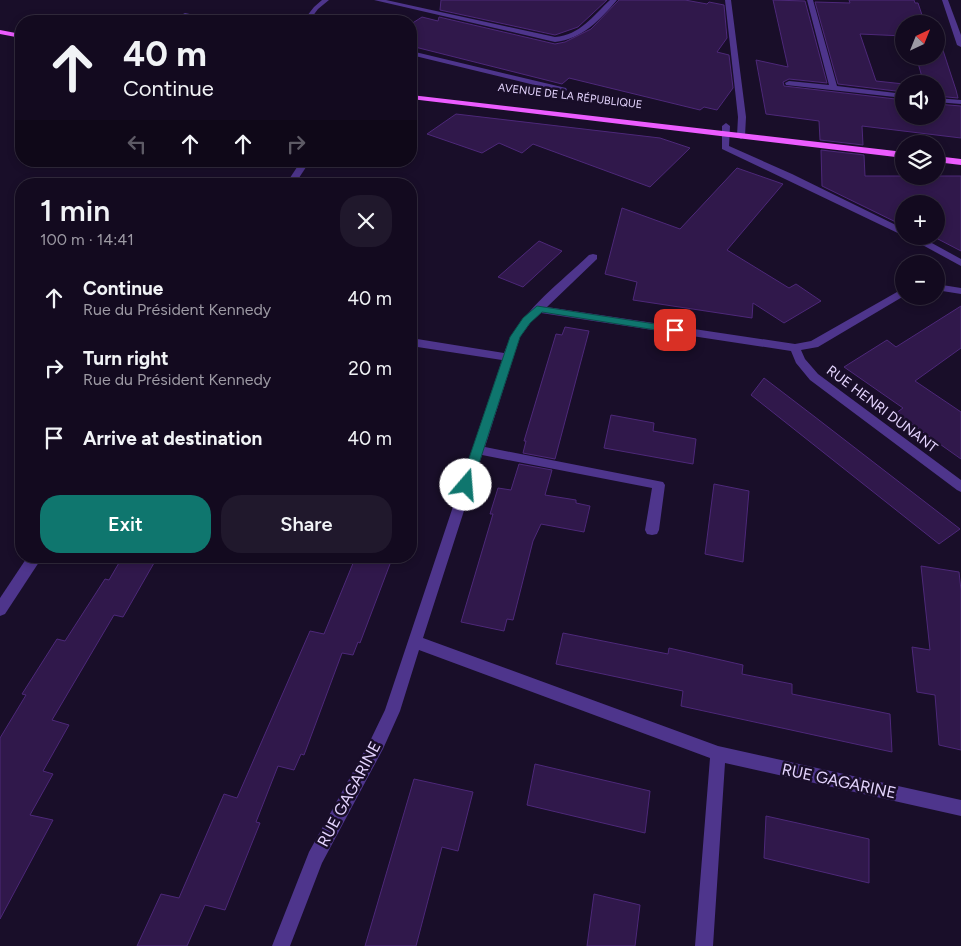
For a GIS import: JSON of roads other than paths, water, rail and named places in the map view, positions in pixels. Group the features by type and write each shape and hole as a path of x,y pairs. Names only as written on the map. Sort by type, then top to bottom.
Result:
{"main road":[{"path":"0,32 15,35"},
{"path":"0,40 15,43"},
{"name":"AVENUE DE LA RÉPUBLIQUE","path":"417,91 742,132 895,154"},
{"name":"AVENUE DE LA RÉPUBLIQUE","path":"417,98 726,130"},
{"name":"AVENUE DE LA RÉPUBLIQUE","path":"742,132 895,146"},
{"path":"945,152 961,154"},
{"path":"945,160 961,162"}],"street":[{"path":"311,15 326,0"},
{"path":"376,0 542,38 561,40 576,35 614,0"},
{"path":"728,0 742,132"},
{"path":"810,0 834,88"},
{"path":"945,0 961,45"},
{"name":"AVENUE DE LA RÉPUBLIQUE","path":"417,54 563,90"},
{"path":"789,83 895,95"},
{"path":"945,101 961,102"},
{"path":"726,130 725,147 895,228"},
{"path":"294,178 302,167"},
{"path":"928,245 961,263"},
{"name":"RUE GAGARINE","path":"281,946 315,858 377,744 392,710 416,642 508,357 521,328 593,257"},
{"path":"945,288 961,291"},
{"path":"540,309 795,348 814,344 895,296"},
{"path":"417,343 508,357"},
{"name":"RUE HENRI DUNANT","path":"795,348 800,360 814,377 961,487"},
{"path":"477,450 659,485 652,530"},
{"path":"0,610 31,563"},
{"name":"RUE GAGARINE","path":"416,642 718,754 961,808"},
{"path":"704,946 718,754"}]}
